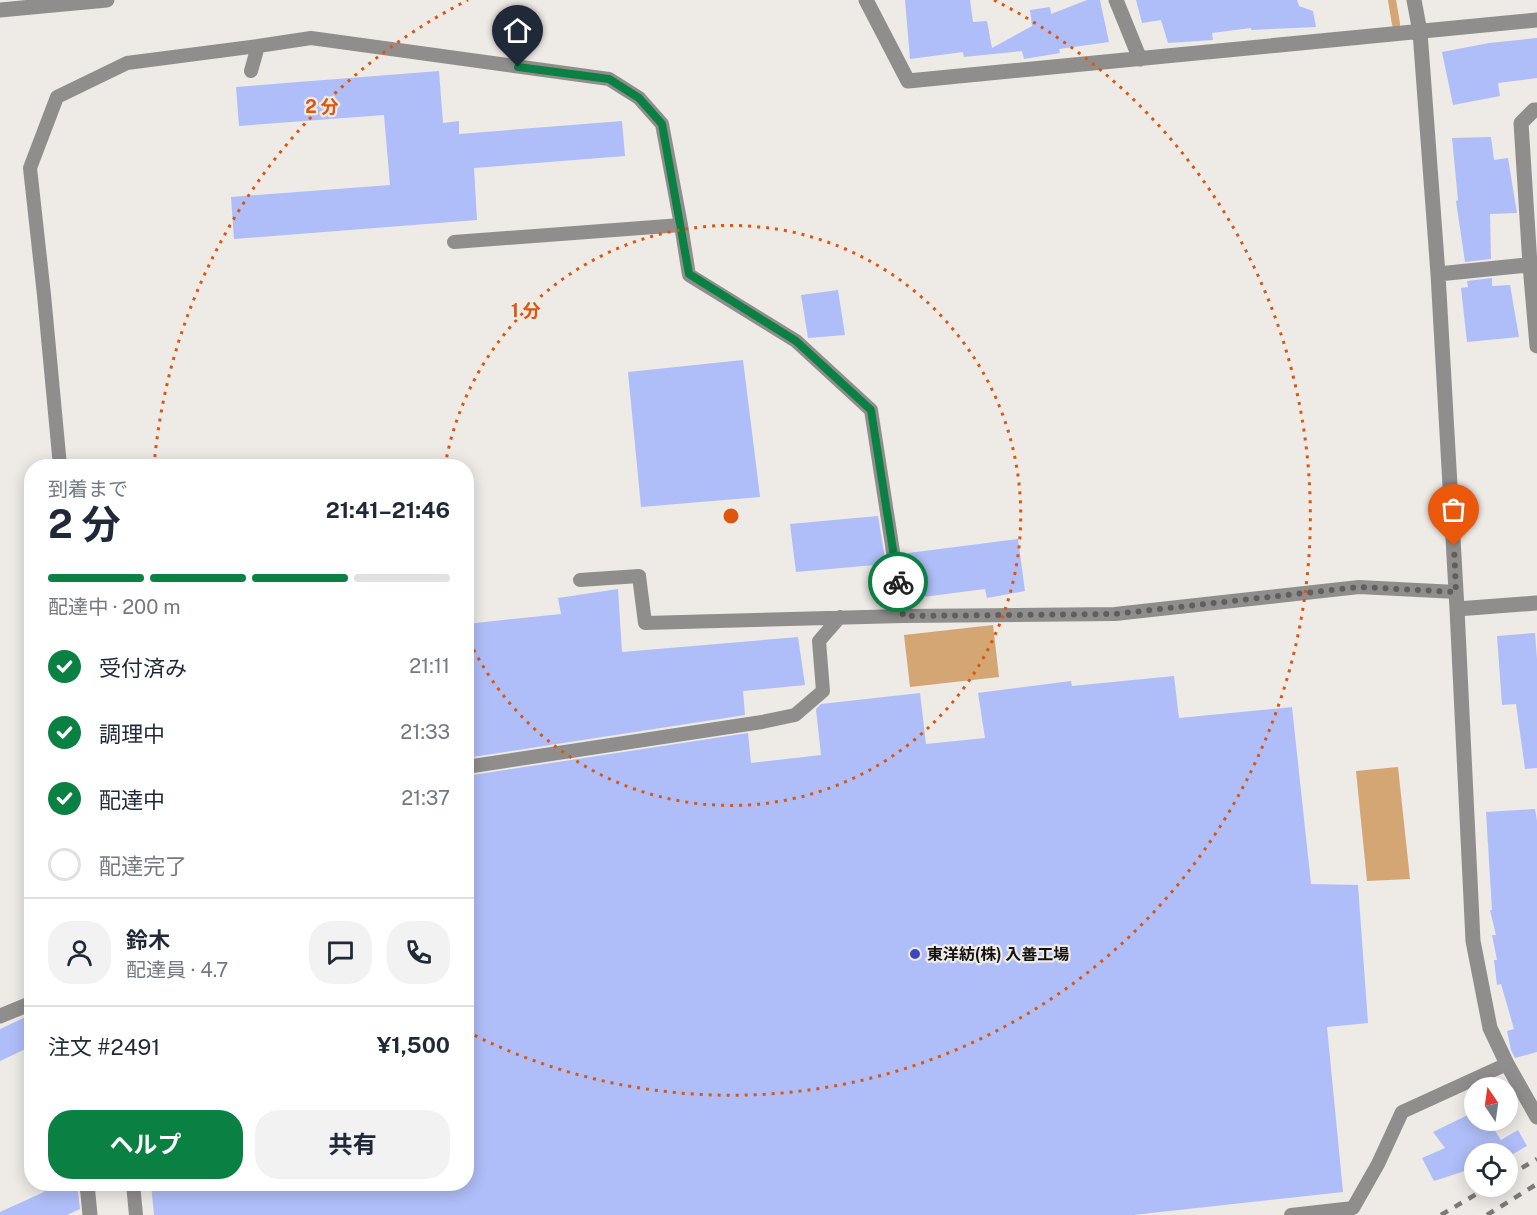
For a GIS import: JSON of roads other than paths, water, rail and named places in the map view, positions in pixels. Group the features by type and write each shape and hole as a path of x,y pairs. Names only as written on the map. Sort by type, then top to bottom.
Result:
{"street":[{"path":"0,10 107,0"},
{"path":"867,0 908,81 1537,20"},
{"path":"1116,0 1140,59"},
{"path":"1414,0 1420,32 1438,274 1473,941 1490,1028 1537,1117"},
{"path":"1537,110 1534,110 1521,123 1533,264 1537,346"},
{"path":"1438,274 1533,264"},
{"path":"1457,609 1537,603"},
{"path":"0,1016 24,1006"},
{"path":"88,1191 90,1215"}],"lane":[{"path":"59,459 30,168 57,97 127,63 311,38 609,79 639,98 662,124 689,274 796,341 871,410 903,616"},
{"path":"251,71 258,46"},
{"path":"454,242 681,225"},
{"path":"580,580 639,576 645,623 840,617 1115,614 1359,587 1456,592"},
{"path":"474,766 795,715 823,691 819,641 840,617"},
{"path":"1291,1215 1353,1208 1378,1164 1402,1112 1507,1064"},
{"path":"134,1191 136,1215"}],"waterway":[{"path":"1392,0 1396,24"}],"railway":[{"path":"1518,1170 1537,1159"},
{"path":"1487,1215 1537,1184"},
{"path":"1441,1215 1471,1197"}],"place":[{"name":"東洋紡(株) 入善工場","path":"915,954"}]}
